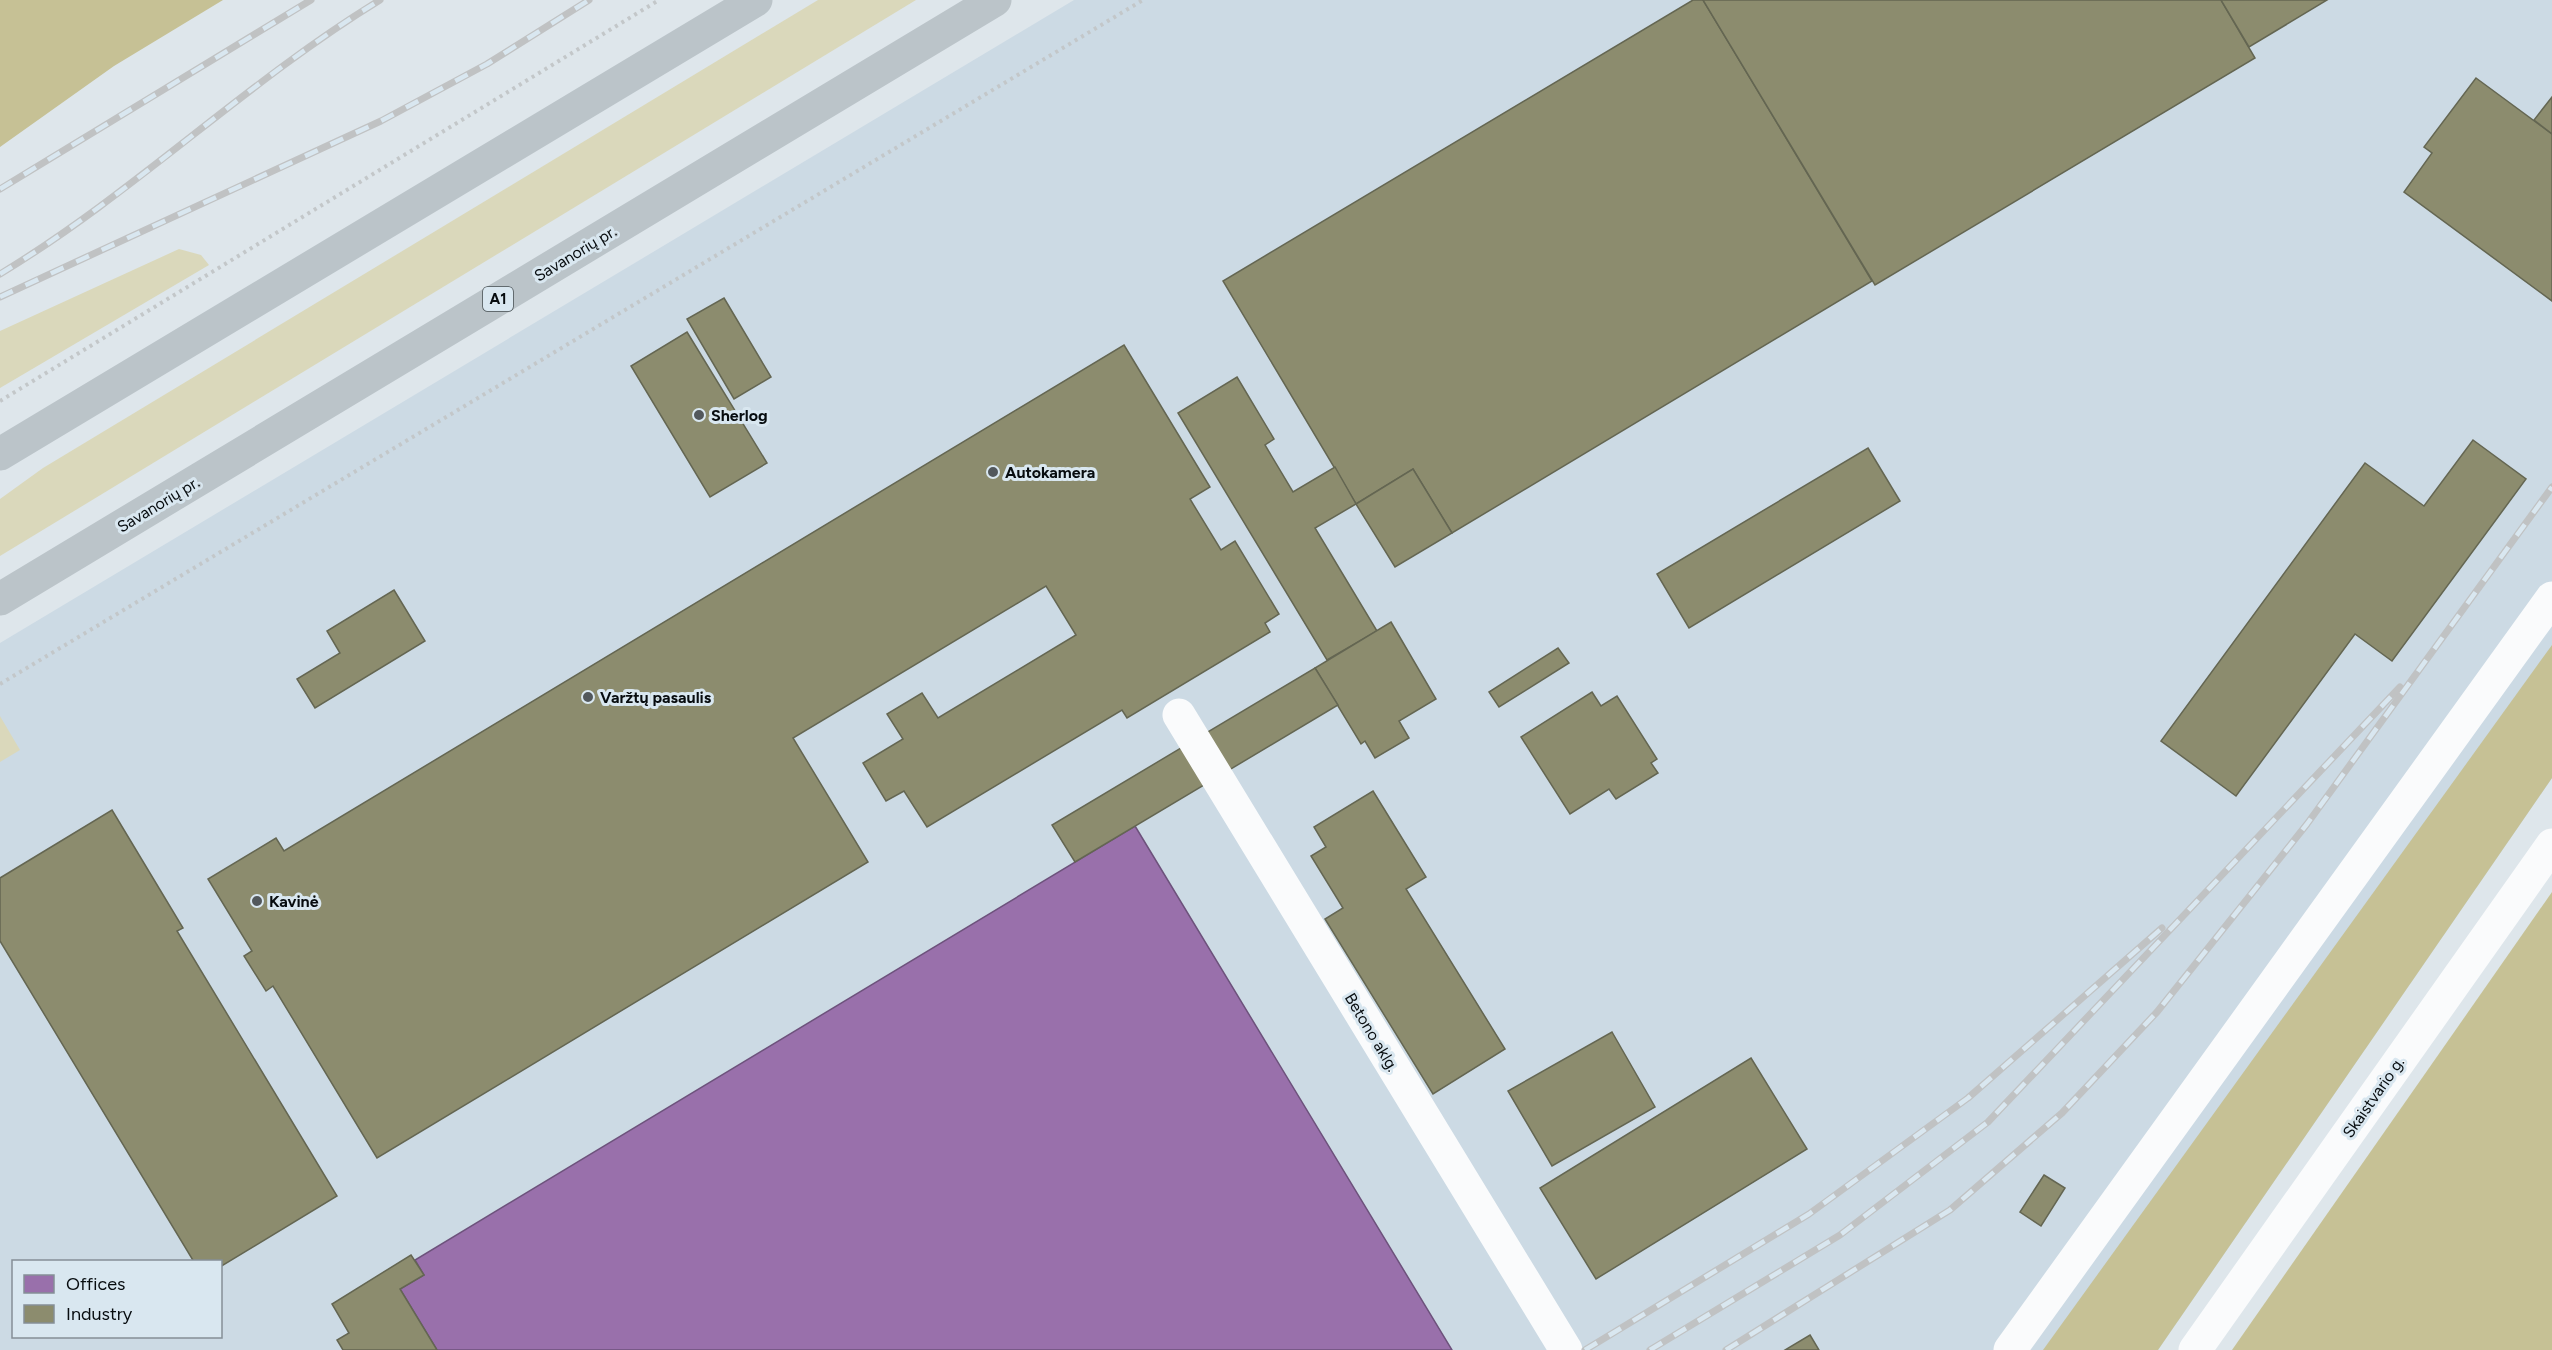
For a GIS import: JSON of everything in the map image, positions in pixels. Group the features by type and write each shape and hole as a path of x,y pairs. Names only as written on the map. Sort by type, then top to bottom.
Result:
{"highway":[{"path":"0,454 756,0"},
{"name":"Savanorių pr.","path":"0,599 995,0"}],"street":[{"path":"2010,1350 2552,598"},
{"name":"Betono aklg.","path":"1179,715 1566,1350"},
{"name":"Skaistvario g.","path":"2195,1350 2552,845"}],"path":[{"path":"0,401 659,0"},
{"path":"0,684 1143,0"}],"shaded area":[{"path":"0,0 223,0 114,66 0,147"},
{"path":"818,0 916,0 0,556 0,499 43,468"},
{"path":"1074,0 2552,0 2552,778 2158,1350 0,1350 0,643"},
{"path":"179,249 201,255 209,265 0,388 0,331"},
{"path":"2552,645 2552,778 2158,1350 2043,1350"},
{"path":"0,716 20,750 0,762"},
{"path":"2552,892 2552,1350 2232,1350"}],"building: Offices":[{"path":"1135,826 1452,1350 437,1350 400,1289 424,1275 415,1260"}],"building: Industry":[{"path":"1693,0 1703,0 1872,281 1452,533 1413,469 1356,504 1223,281"},
{"path":"1703,0 2221,0 2255,58 1875,285"},
{"path":"2221,0 2327,0 2249,47"},
{"path":"2476,78 2552,134 2552,301 2404,192 2432,153 2424,147"},
{"path":"2552,97 2552,134 2534,120"},
{"path":"724,298 771,377 734,399 687,319"},
{"name":"Sherlog","path":"687,332 767,463 710,497 631,366"},
{"path":"1124,345 1210,487 1190,499 1221,550 1235,541 1279,614 1265,623 1270,632 1127,718 1122,710 927,827 904,791 886,801 863,763 903,739 887,714 922,693 938,718 1076,635 1046,586 793,738 868,862 377,1158 273,986 266,991 244,956 252,951 208,879 276,838 284,851"},
{"path":"1237,377 1274,439 1265,445 1293,492 1335,467 1356,504 1315,528 1377,631 1327,660 1178,413"},
{"path":"2473,440 2526,479 2392,661 2355,634 2236,796 2161,741 2365,463 2424,506"},
{"path":"1868,448 1900,501 1689,628 1657,574"},
{"path":"1413,469 1452,533 1395,567 1356,504"},
{"path":"394,590 425,641 315,708 297,679 340,653 327,631"},
{"path":"1391,622 1436,699 1399,721 1409,738 1375,758 1365,741 1361,744 1315,668"},
{"path":"1558,648 1569,663 1499,707 1489,692"},
{"path":"1315,668 1338,705 1075,862 1052,825"},
{"path":"1592,692 1601,706 1617,696 1657,759 1651,763 1658,773 1616,799 1609,789 1570,814 1521,737"},
{"path":"1373,791 1426,877 1406,889 1505,1049 1433,1094 1325,919 1343,908 1311,856 1326,847 1314,827"},
{"path":"112,810 183,928 177,931 337,1196 222,1266 222,1260 193,1260 0,941 0,878"},
{"path":"1612,1032 1655,1107 1552,1166 1508,1091"},
{"path":"1751,1058 1807,1149 1596,1279 1540,1188"},
{"path":"2044,1175 2065,1188 2041,1226 2020,1212"},
{"path":"411,1255 424,1275 400,1289 437,1350 343,1350 337,1340 349,1333 332,1304"},
{"path":"1810,1335 1819,1350 1785,1350"}],"railway":[{"path":"0,189 311,0"},
{"path":"0,274 97,209 283,66 380,0"},
{"path":"0,297 381,121 487,64 589,0"},
{"path":"1726,1350 1950,1210 2062,1113 2157,1012 2307,824 2552,487"},
{"path":"1650,1350 1840,1235 1988,1122 2400,687"},
{"path":"1585,1350 1809,1214 1968,1098 2162,928"}],"place":[{"name":"Sherlog","path":"699,415"},
{"name":"Autokamera","path":"993,472"},
{"name":"Varžtų pasaulis","path":"588,697"},
{"name":"Kavinė","path":"257,901"}]}
